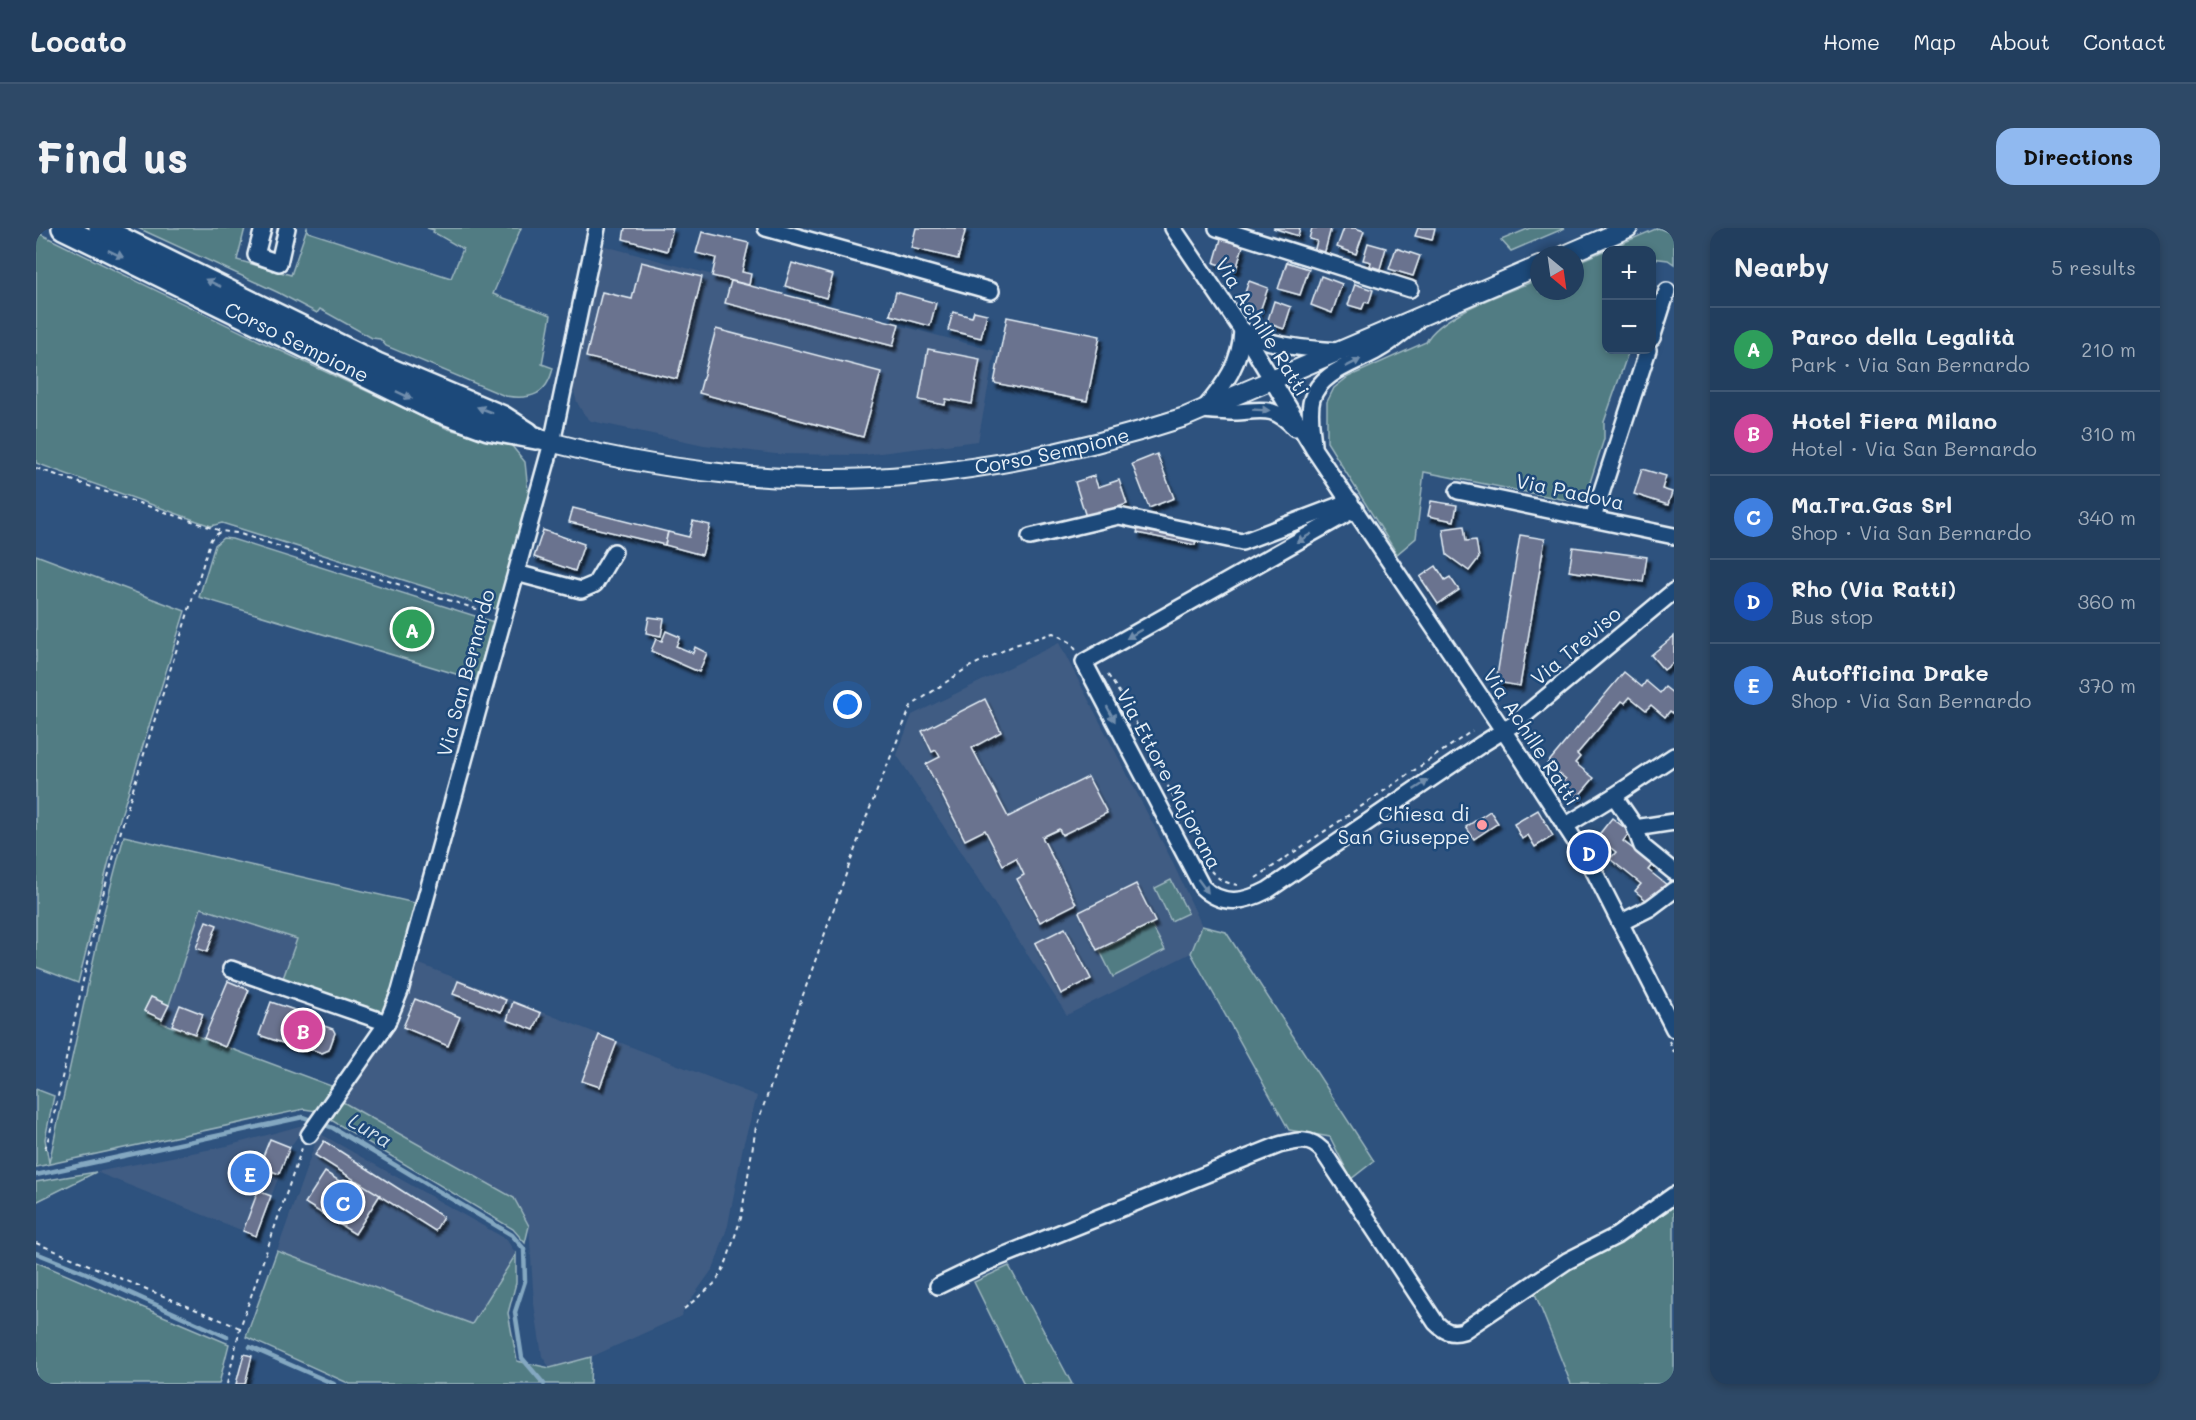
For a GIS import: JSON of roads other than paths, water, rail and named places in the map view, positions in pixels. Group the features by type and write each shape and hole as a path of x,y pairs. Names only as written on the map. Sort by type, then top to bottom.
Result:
{"highway":[{"name":"Corso Sempione","path":"63,228 433,409 488,429 544,440"},
{"name":"Corso Sempione","path":"100,228 377,364 503,417 544,440"}],"main road":[{"path":"1584,247 1628,228"},
{"name":"Corso Sempione","path":"544,440 604,456 676,468 780,477 839,478 913,475 981,466 1077,448 1139,432 1203,411 1336,351 1530,270"}],"street":[{"path":"263,228 256,255 279,263 287,228"},
{"name":"Via San Bernardo","path":"309,1135 387,1023 400,991 516,573 544,440 597,228"},
{"path":"766,228 991,291"},
{"name":"Via Achille Ratti","path":"1173,228 1242,330 1313,448 1565,826 1594,873 1674,1029"},
{"path":"1217,228 1410,288"},
{"path":"1656,325 1667,291"},
{"path":"1313,448 1312,398 1322,383 1338,371 1380,349 1427,314"},
{"path":"1203,411 1233,370 1240,352 1242,330 1252,337 1285,346 1336,351"},
{"path":"1593,518 1647,354"},
{"path":"1203,411 1269,410 1285,417 1313,448"},
{"name":"Via Padova","path":"1458,490 1674,536"},
{"path":"1030,537 1119,516 1242,542 1352,505"},
{"name":"Via Ettore Majorana","path":"1352,505 1091,659 1202,887 1210,895 1223,900 1241,901 1268,890 1503,731"},
{"path":"516,573 581,590 595,584 614,552"},
{"name":"Via Treviso","path":"1503,731 1527,714 1674,591"},
{"path":"1565,826 1674,756"},
{"path":"1614,796 1635,828 1642,846 1674,872"},
{"path":"1635,828 1674,822"},
{"path":"1620,923 1650,908 1674,890"},
{"path":"231,969 387,1023"},
{"path":"938,1286 990,1261 1279,1144 1300,1140 1314,1141 1436,1323 1442,1329 1455,1334 1463,1331 1567,1261 1616,1236 1674,1195"}],"waterway":[{"name":"Lura","path":"36,1175 303,1117 333,1128 512,1235 524,1249 525,1281 515,1312 522,1358 544,1384"},
{"path":"36,1253 86,1273 227,1337"},
{"path":"250,1347 334,1384"}],"place":[{"name":"Parco della Legalità","path":"412,629"},
{"name":"Chiesa di San Giuseppe","path":"1482,825"},
{"name":"Rho (Via Ratti)","path":"1589,852"},
{"name":"Hotel Fiera Milano","path":"303,1030"},
{"name":"Autofficina Drake","path":"250,1173"},
{"name":"Ma.Tra.Gas Srl","path":"343,1202"}]}
